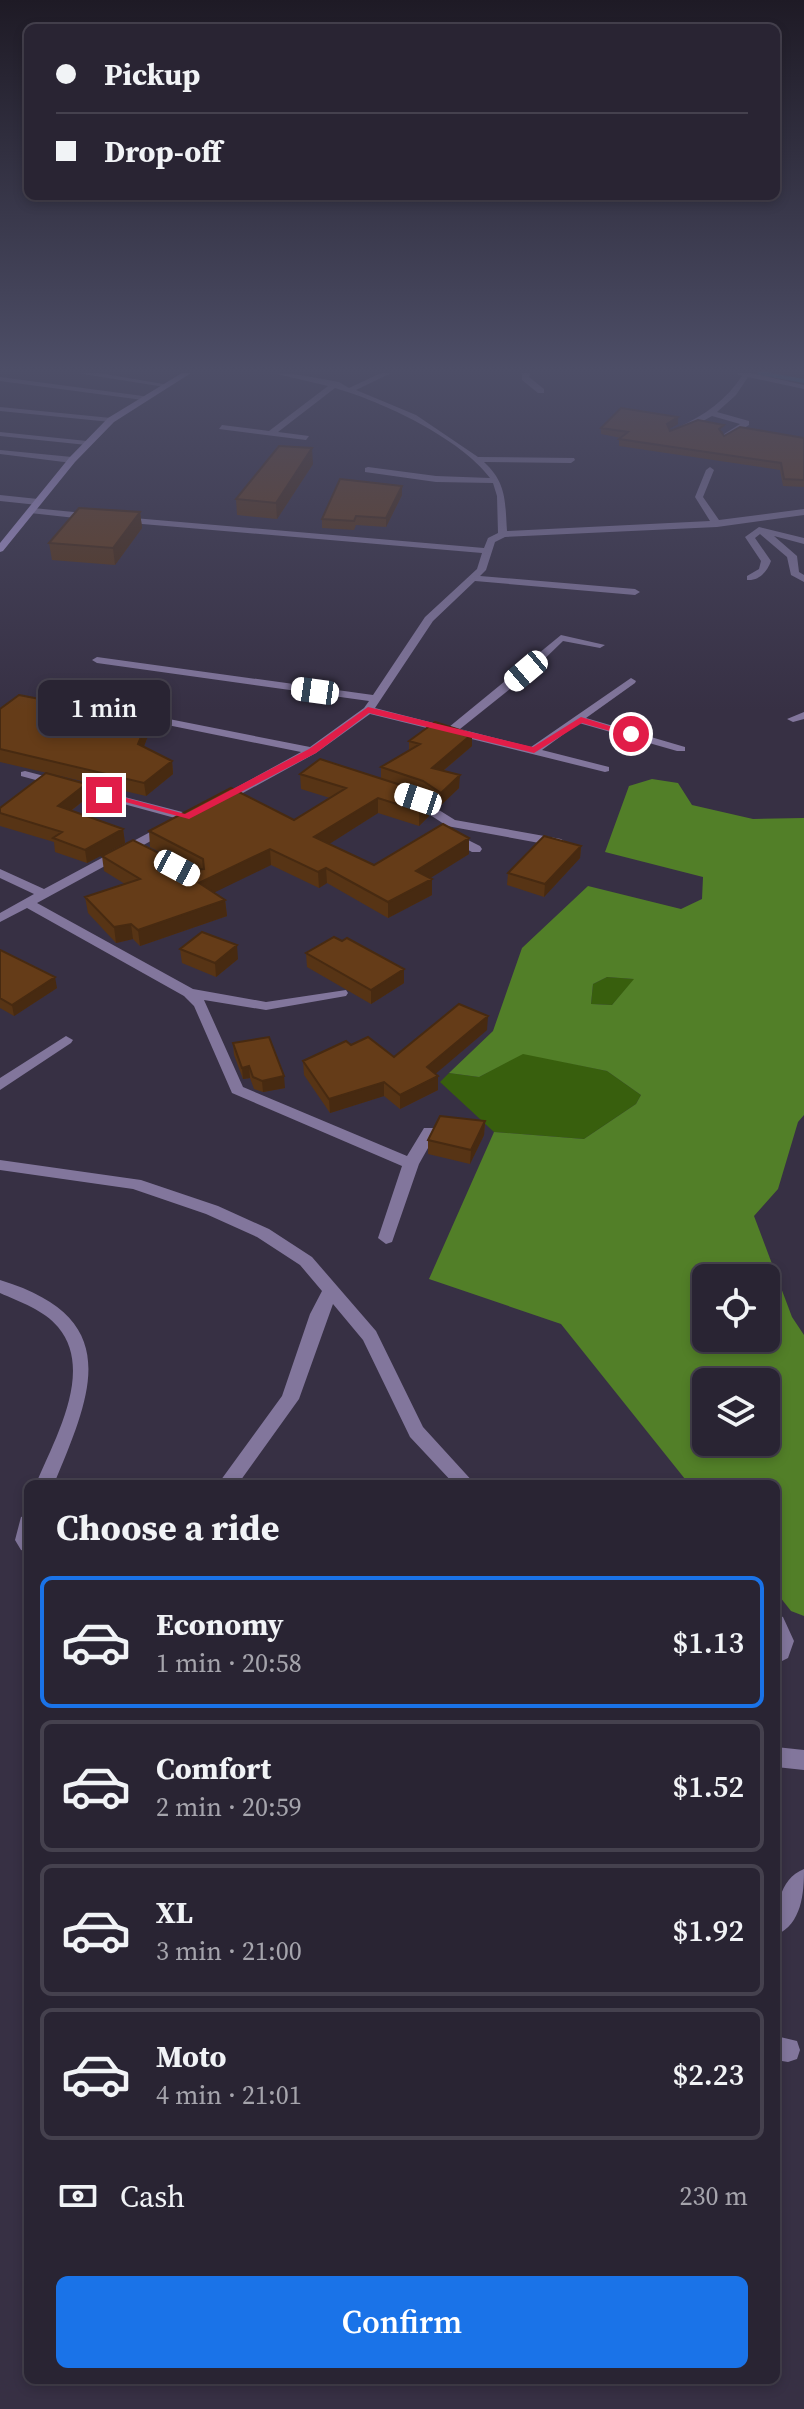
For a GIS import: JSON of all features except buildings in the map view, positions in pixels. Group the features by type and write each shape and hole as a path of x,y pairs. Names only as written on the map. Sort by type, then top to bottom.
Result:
{"main road":[{"path":"0,549 4,540 52,485"}],"street":[{"path":"498,485 503,534"},
{"path":"704,485 699,497 717,524"},
{"path":"0,498 103,518"},
{"path":"750,578 763,570 766,561 750,537 760,528 804,512"},
{"path":"117,519 487,551"},
{"path":"209,806 298,759 313,757 368,710 429,619 481,570 491,540 503,534 717,524 804,528"},
{"path":"760,528 804,541"},
{"path":"760,528 792,556 794,573 804,579"},
{"path":"471,578 635,592"},
{"path":"452,730 526,671 561,638 600,645"},
{"path":"97,660 377,699"},
{"path":"534,750 581,720 631,681"},
{"path":"73,703 313,757"},
{"path":"368,710 605,769"},
{"path":"581,720 681,749"},
{"path":"0,918 192,815 25,774"},
{"path":"403,794 418,799 451,823 563,844"},
{"path":"451,823 452,836 476,849"},
{"path":"132,845 146,852"},
{"path":"0,873 42,893"},
{"path":"27,903 189,993 200,1004 230,1080 237,1090 411,1164"},
{"path":"189,993 266,1006 341,993"},
{"path":"0,1085 66,1040"},
{"path":"386,1238 411,1164 429,1132"},
{"path":"0,1165 135,1184 212,1210 263,1233 306,1261 370,1336 416,1432 462,1480"},
{"path":"0,1286 52,1308 79,1341 84,1377 46,1480"},
{"path":"230,1480 290,1399 319,1314 331,1291"},
{"path":"780,1632 784,1641 780,1653"},
{"path":"780,1757 804,1760"},
{"path":"780,1917 804,1880"}],"green space":[{"path":"652,779 678,783 692,805 753,819 804,818 804,1115 798,1122 778,1189 754,1216 772,1264 692,1264 692,1352 780,1352 780,1285 792,1317 804,1335 804,1616 791,1611 780,1597 780,1480 686,1480 561,1324 429,1279 494,1132 584,1139 636,1104 641,1095 607,1071 523,1054 479,1077 449,1073 493,1031 522,948 588,886 681,909 702,899 703,877 605,852 629,786","holes":["607,977 634,979 612,1005 591,1004 593,984"]},
{"path":"607,977 635,979 612,1005 591,1004 593,984"},
{"path":"523,1053 607,1071 641,1095 636,1104 584,1139 494,1132 440,1082 449,1073 479,1077"}],"route":[{"path":"104,795 186,817 312,751 368,710 534,750 581,720 631,734"}]}
